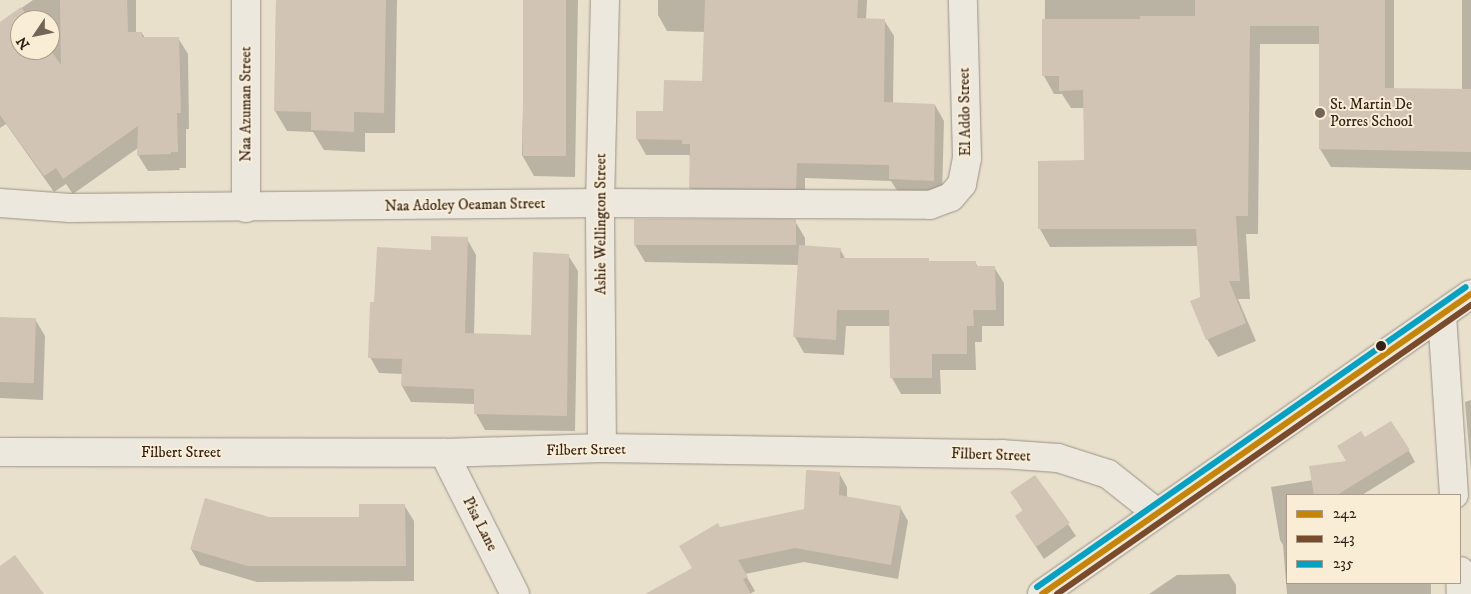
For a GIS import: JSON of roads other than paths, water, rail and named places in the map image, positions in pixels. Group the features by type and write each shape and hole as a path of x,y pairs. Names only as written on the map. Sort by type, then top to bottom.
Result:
{"street":[{"name":"Naa Azuman Street","path":"246,0 246,208"},
{"name":"Ashie Wellington Street","path":"602,448 600,204 605,0"},
{"name":"El Addo Street","path":"930,205 952,197 962,184 967,158 963,0"},
{"name":"Naa Adoley Oeaman Street","path":"0,203 70,208 600,204 930,205"},
{"path":"1042,594 1156,512 1471,294"},
{"path":"1442,315 1454,494"},
{"name":"Filbert Street","path":"0,452 444,453 602,448 992,454 1058,458 1108,474 1156,512"},
{"name":"Pisa Lane","path":"444,453 515,594"}],"place":[{"name":"St. Martin De Porres School","path":"1320,113"}]}
